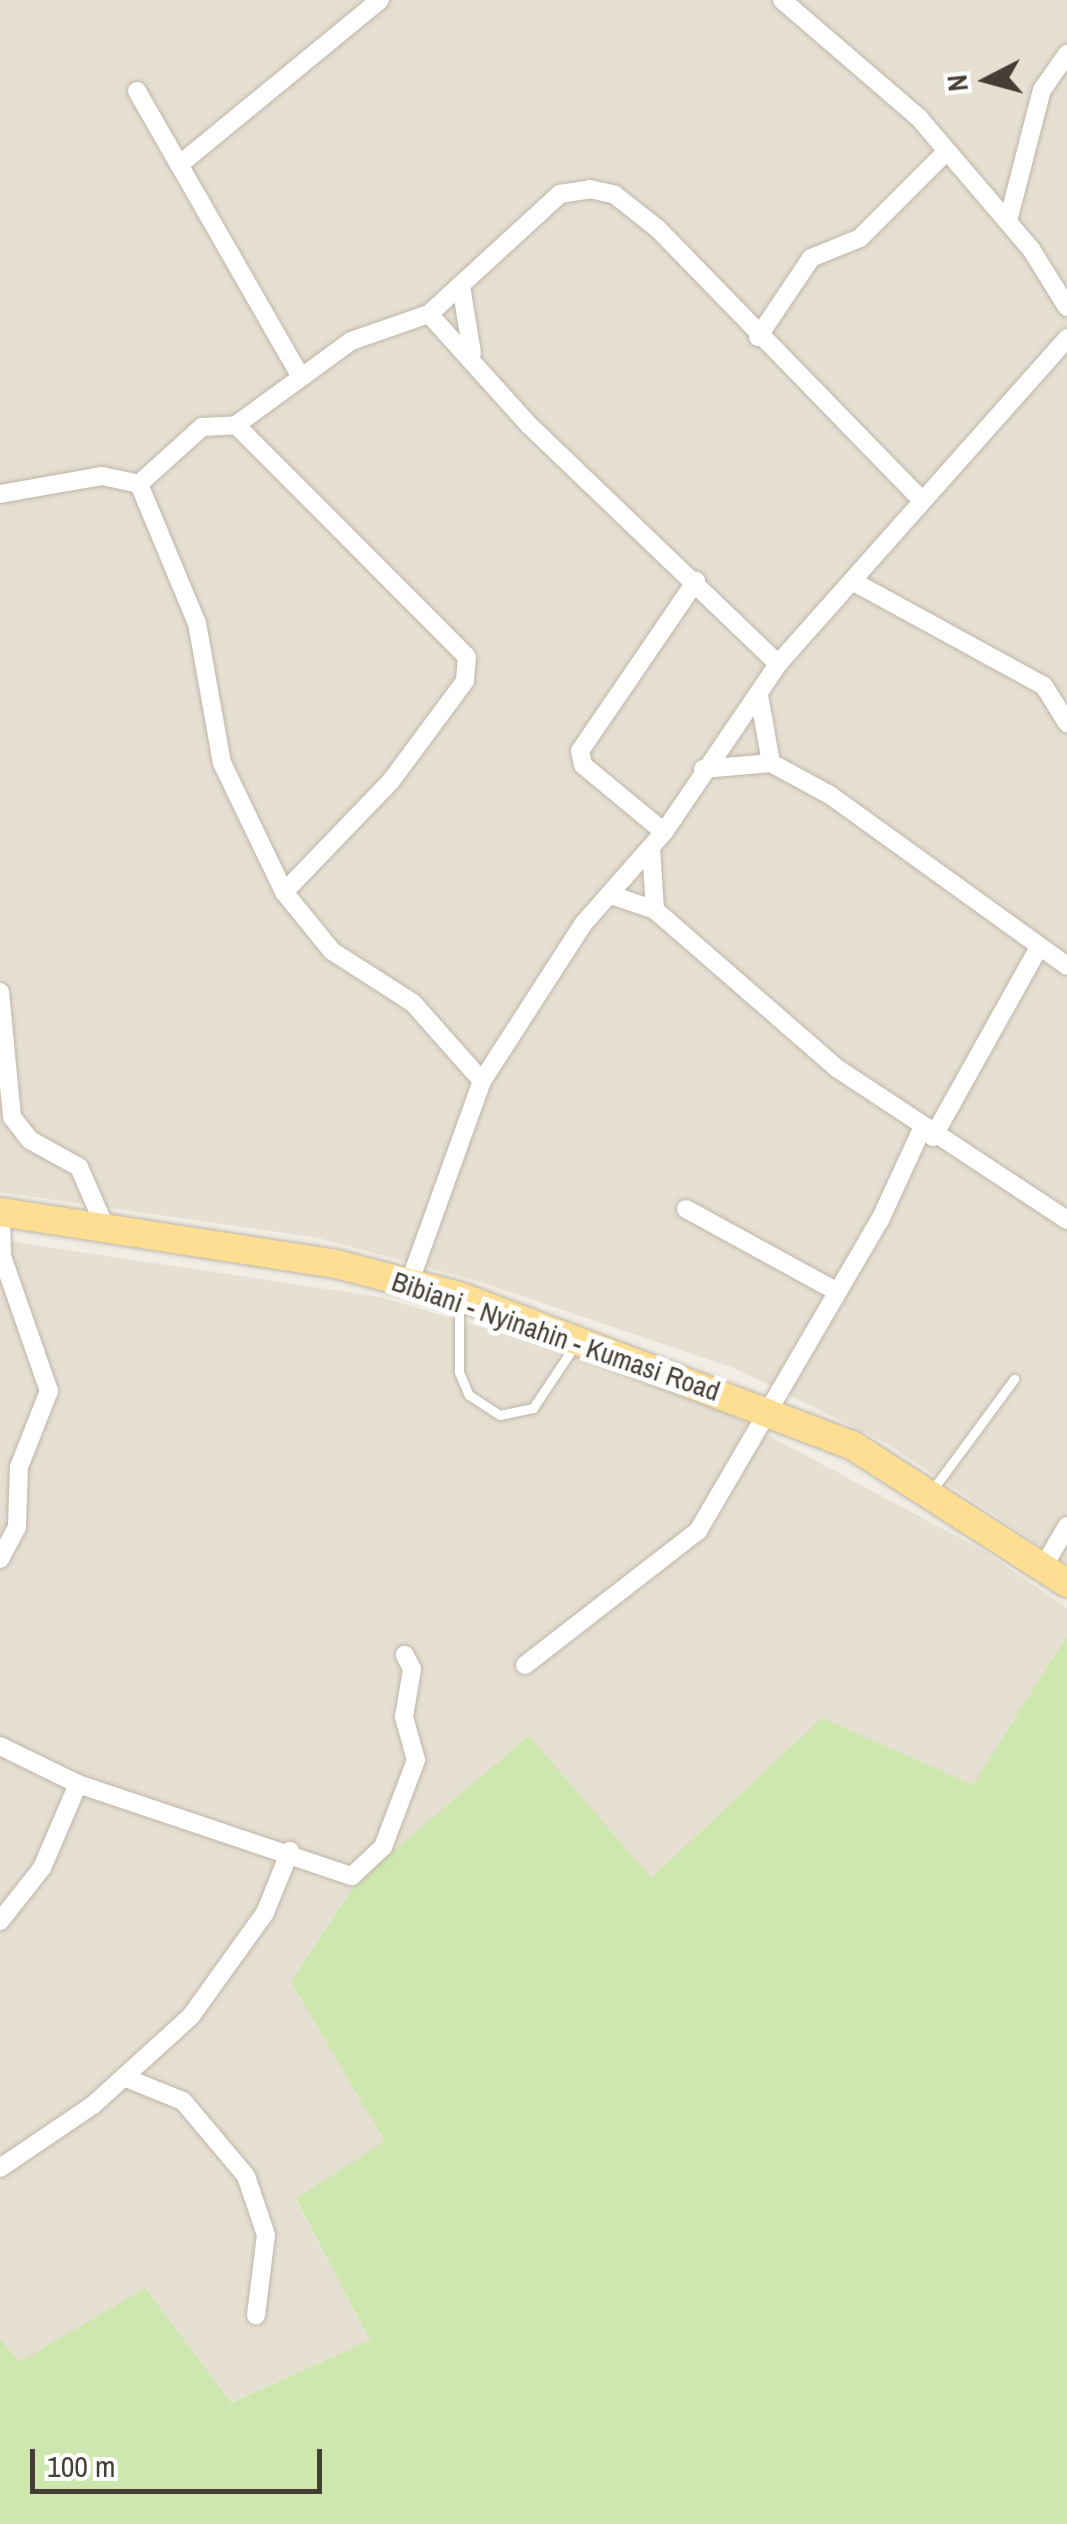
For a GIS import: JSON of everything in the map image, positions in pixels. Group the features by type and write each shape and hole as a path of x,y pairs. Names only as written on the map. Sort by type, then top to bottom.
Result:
{"main road":[{"name":"Bibiani - Nyinahin - Kumasi Road","path":"0,1212 410,1281 580,1338 772,1413 931,1492 1045,1564 1067,1583"}],"street":[{"path":"179,165 380,0"},
{"path":"782,0 872,73 946,152 1008,221 1067,307"},
{"path":"1008,221 1042,90 1067,54"},
{"path":"137,91 299,374"},
{"path":"758,337 811,258 860,238 946,152"},
{"path":"139,484 202,427 236,425 299,374 376,330 429,314 560,194 590,190 615,195 658,230 758,337 920,498"},
{"path":"462,286 472,354"},
{"path":"429,314 472,354 530,426 778,664"},
{"path":"410,1281 482,1082 610,895 664,832 703,769 759,696 778,664 854,582 920,498 1067,338"},
{"path":"236,425 468,662 466,682 392,781 284,892"},
{"path":"0,494 102,476 139,484"},
{"path":"139,484 197,623 222,763 284,892 332,951 413,1003 482,1082"},
{"path":"664,832 583,765 580,751 696,582"},
{"path":"854,582 1044,686 1067,723"},
{"path":"759,696 771,763"},
{"path":"703,769 771,763 830,795 1067,966"},
{"path":"651,847 655,910"},
{"path":"610,895 655,910 766,1014 927,1134 1067,1220"},
{"path":"525,1665 676,1553 734,1480 836,1291 1039,947"},
{"path":"0,992 10,1130 79,1167 106,1229"},
{"path":"686,1209 836,1291"},
{"path":"0,1212 2,1256 49,1391 19,1467 20,1510 0,1559"},
{"path":"1045,1564 1067,1526"},
{"path":"0,1746 78,1784 290,1852 346,1877 383,1848 416,1752 404,1717 412,1670 405,1655"},
{"path":"0,1921 42,1868 78,1784"},
{"path":"0,2168 126,2078 220,1980 265,1913 290,1852"},
{"path":"126,2078 184,2100 246,2176 266,2234 256,2315"}],"lane":[{"path":"459,1296 459,1372 469,1395 500,1415 534,1408 580,1338"},
{"path":"931,1492 1014,1379"}],"shaded area":[{"path":"0,0 1067,0 1067,1563 886,1443 736,1369 481,1282 318,1238 0,1192"},
{"path":"0,1240 381,1297 674,1385 984,1551 1067,1608 1067,1636 973,1786 822,1719 651,1878 291,1982 386,2141 296,2200 370,2340 230,2403 145,2289 20,2363 0,2339"}],"green space":[{"path":"1067,1636 1067,2524 0,2524 0,2339 20,2362 145,2288 231,2403 370,2340 296,2199 385,2141 291,1982 358,1881 529,1736 651,1878 822,1718 973,1785"}]}
